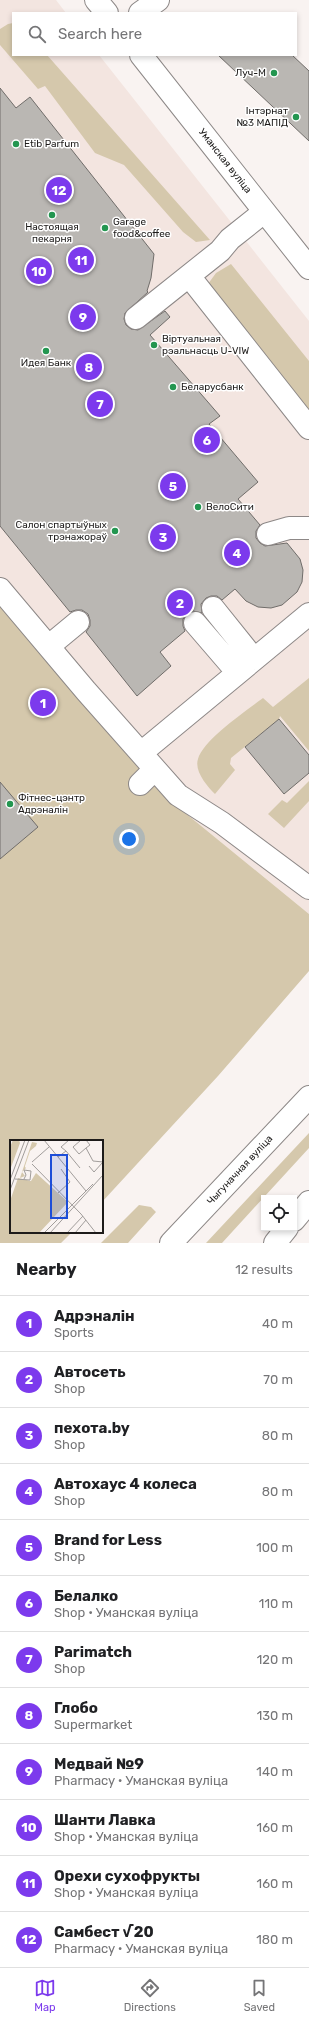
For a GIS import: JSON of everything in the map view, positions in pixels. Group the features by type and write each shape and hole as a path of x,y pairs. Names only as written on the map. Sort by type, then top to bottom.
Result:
{"main road":[{"path":"96,0 106,12"},
{"path":"141,12 158,0"},
{"name":"Уманская вуліца","path":"142,56 309,268"},
{"path":"136,318 220,251 230,239 264,212"},
{"path":"189,276 309,428"},
{"path":"268,534 289,528 309,528"},
{"path":"0,589 178,795 222,823 309,888"},
{"path":"213,608 254,659"},
{"path":"140,784 148,761 238,673 309,614"},
{"path":"49,646 78,622"},
{"path":"195,623 238,673"},
{"name":"Чыгуначная вуліца","path":"170,1243 309,1096"},
{"path":"297,1216 309,1202"},
{"path":"275,1243 285,1231"}],"shaded area":[{"path":"0,0 56,0 65,12 12,12 12,56 100,56 309,321 309,914 173,803 0,603"},
{"path":"12,23 12,56 48,56 210,240 196,242 183,232 124,165 95,153 45,86 38,89 0,45 0,29"},
{"path":"231,264 309,361 309,415 208,284 216,273"},
{"path":"0,603 173,803 309,914 309,971 218,1076 103,1201 103,1140 10,1140 10,1233 71,1233 61,1243 0,1243"},
{"path":"309,678 309,751 280,716 279,719 231,758 230,764 235,770 215,794 205,783 197,764 202,751 208,743 226,726 263,698 273,707"},
{"path":"309,781 309,801 284,828 268,814 282,800 287,803"},
{"path":"309,1133 309,1148 266,1195 261,1195 261,1200 222,1243 206,1243"},
{"path":"139,1205 151,1207 156,1212 128,1243 101,1243"}],"building":[{"name":"Інтэрнат №3 МАПІД","path":"219,56 293,56 309,71 309,141"},
{"path":"0,88 16,108 30,97 154,254 148,292 125,313 124,319 126,325 131,329 138,330 165,311 170,317 150,335 220,416 209,424 258,482 238,499 260,525 256,531 256,538 265,546 287,543 300,559 303,570 302,582 297,592 282,605 271,608 258,607 246,601 235,589 222,600 217,596 206,598 201,604 202,613 193,611 187,613 183,619 185,631 160,652 171,666 137,696 86,632 90,626 88,614 82,610 70,612 0,526"},
{"path":"279,719 309,755 309,773 284,794 245,747"},
{"name":"Фітнес-цэнтр Адрэналін","path":"0,782 38,827 0,859"}],"place":[{"name":"Луч-М","path":"274,73"},
{"name":"Інтэрнат №3 МАПІД","path":"296,117"},
{"name":"Etib Parfum","path":"16,144"},
{"name":"Самбест √20","path":"59,190"},
{"name":"Настоящая пекарня","path":"52,215"},
{"name":"Garage food&coffee","path":"105,228"},
{"name":"Орехи сухофрукты","path":"81,260"},
{"name":"Шанти Лавка","path":"39,271"},
{"name":"Медвай №9","path":"83,317"},
{"name":"Віртуальная рэальнасць U-VIW","path":"154,345"},
{"name":"Идея Банк","path":"46,351"},
{"name":"Глобо","path":"89,367"},
{"name":"Беларусбанк","path":"173,387"},
{"name":"Parimatch","path":"100,404"},
{"name":"Белалко","path":"207,440"},
{"name":"Brand for Less","path":"173,486"},
{"name":"ВелоСити","path":"198,507"},
{"name":"Салон спартыўных трэнажораў","path":"115,531"},
{"name":"пехота.by","path":"163,537"},
{"name":"Автохаус 4 колеса","path":"237,553"},
{"name":"Автосеть","path":"180,603"},
{"name":"Адрэналін","path":"43,703"},
{"name":"Фітнес-цэнтр Адрэналін","path":"10,804"}]}
